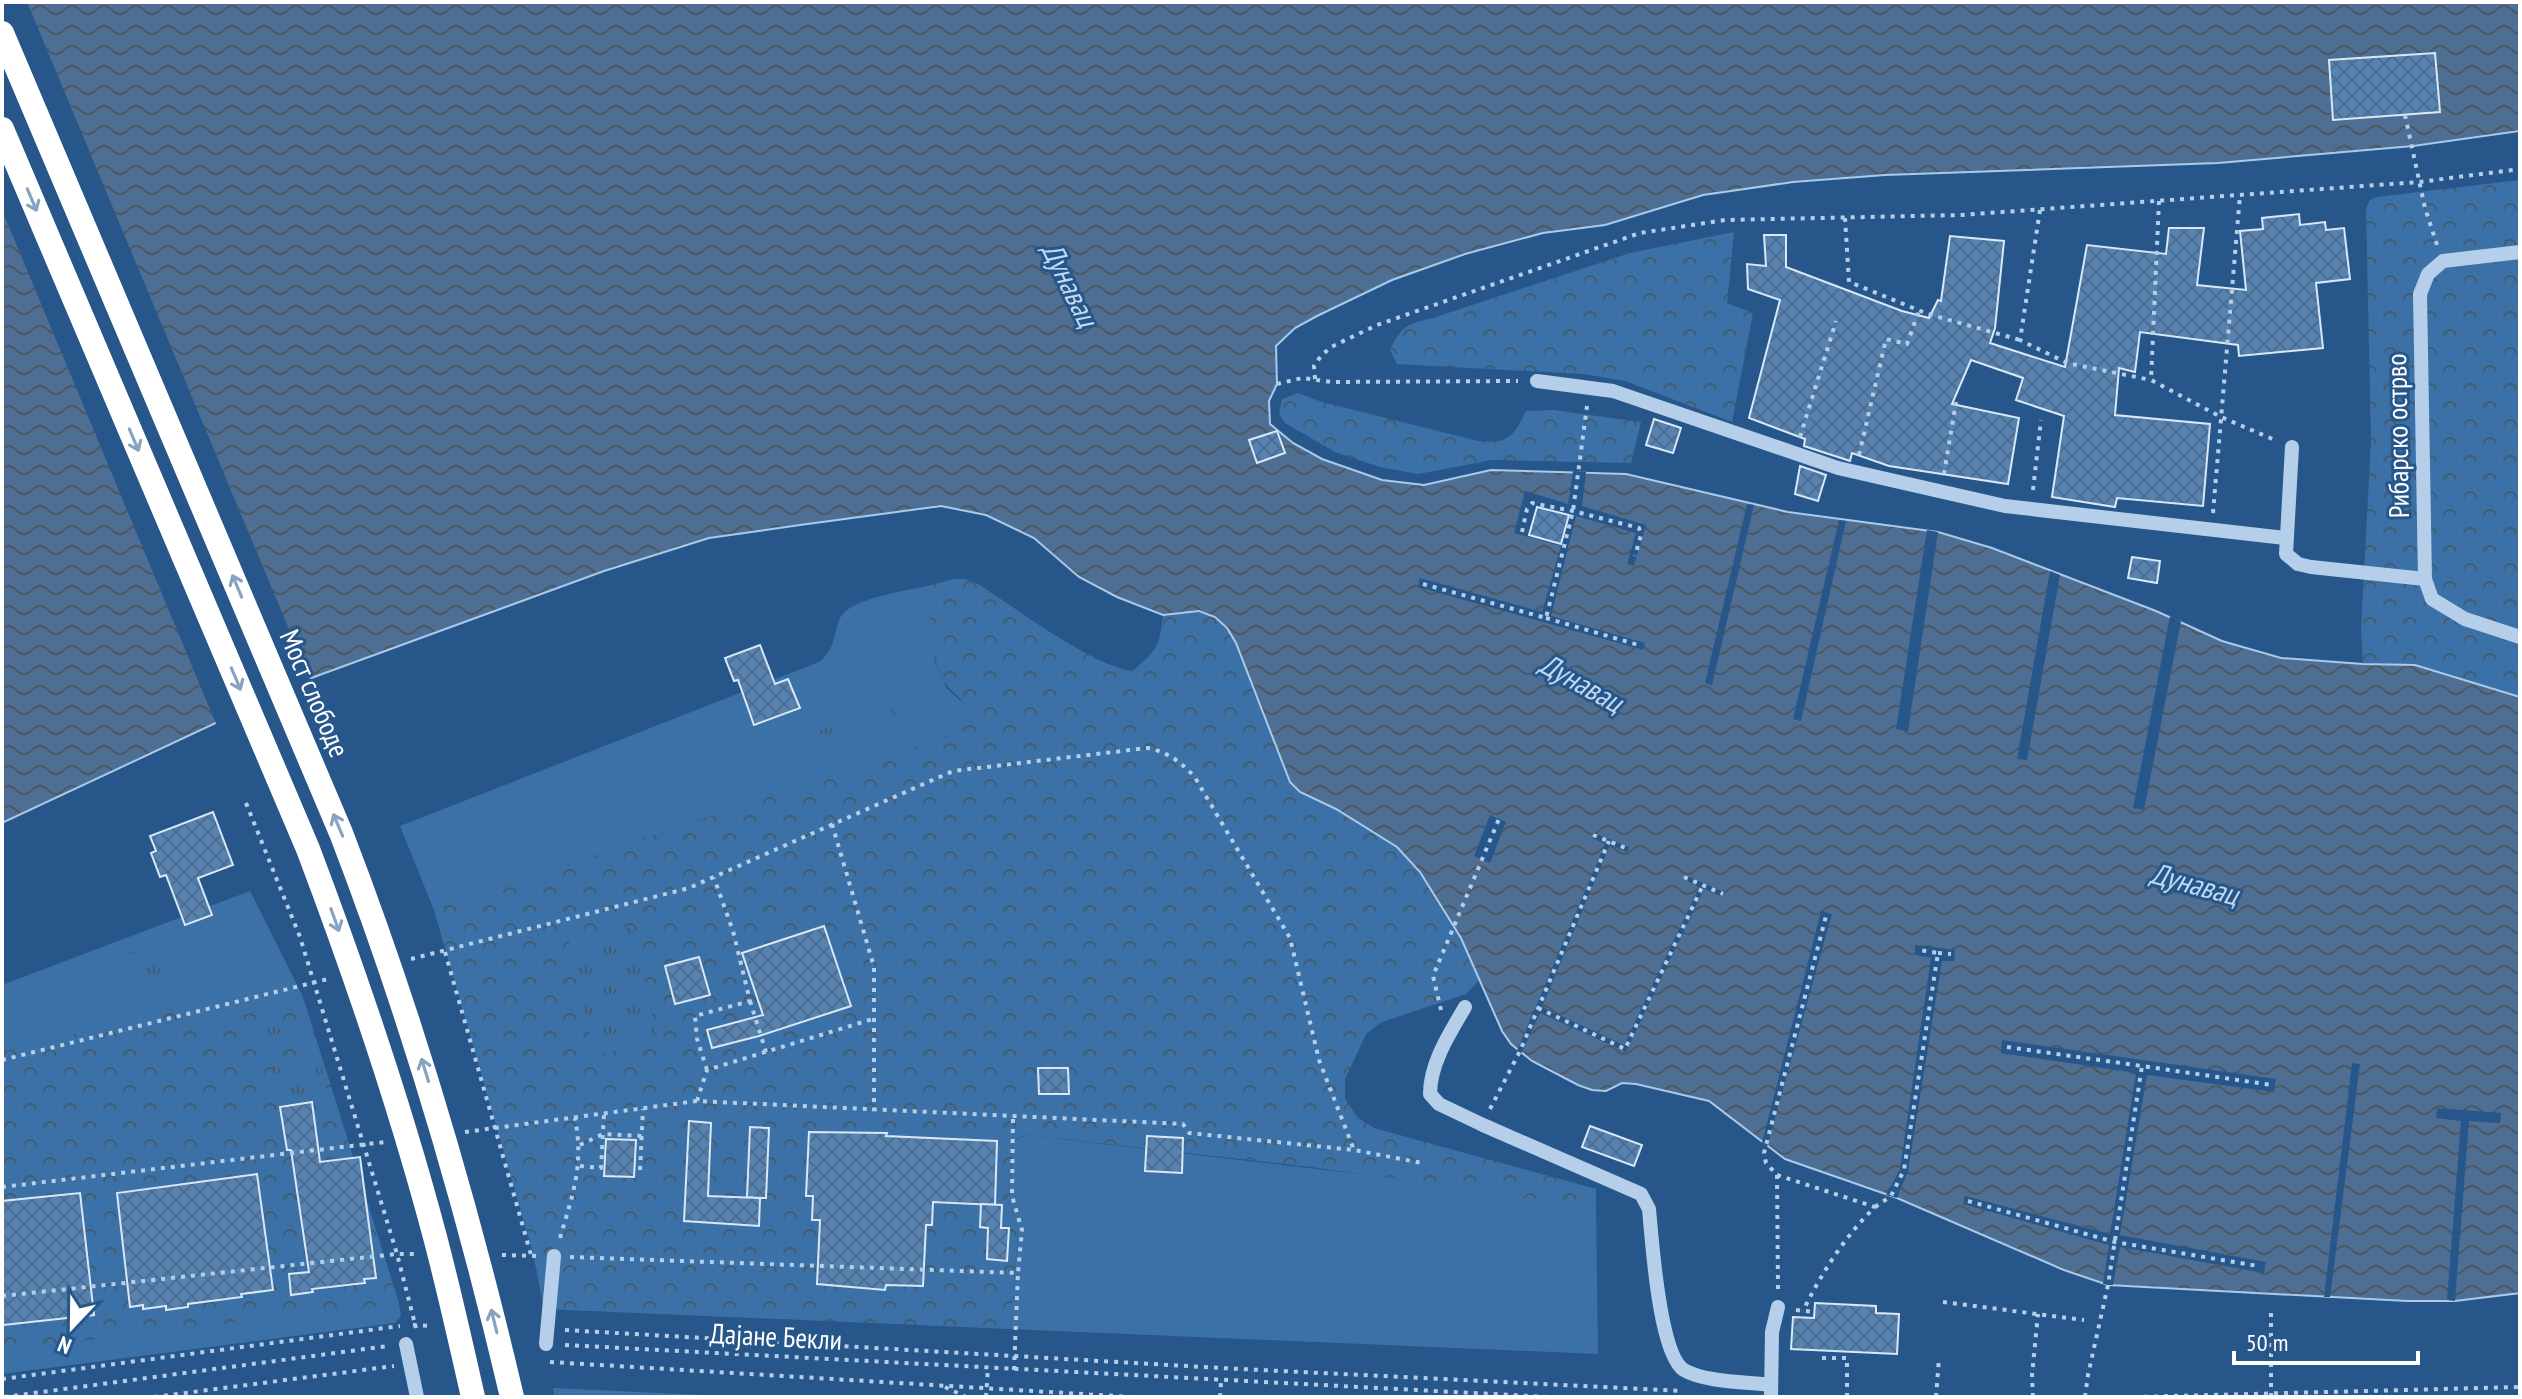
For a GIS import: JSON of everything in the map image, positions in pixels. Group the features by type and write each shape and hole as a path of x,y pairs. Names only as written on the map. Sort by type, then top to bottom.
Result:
{"highway":[{"name":"Мост слободе","path":"2,33 369,904 415,1036 450,1153 512,1397"},
{"path":"2,129 308,849 398,1107 435,1237 473,1397"}],"street":[{"path":"2443,261 2520,252"},
{"name":"Рибарско острво","path":"2425,579 2420,294 2428,274 2443,261"},
{"path":"1537,381 1613,391 1795,455 1855,473 1941,492 2031,509 2212,527 2285,538"},
{"path":"2292,447 2285,538 2286,554 2298,564 2425,579 2432,599 2465,619 2520,637"},
{"path":"1465,1007 1440,1056 1430,1081 1430,1094 1439,1104 1483,1125 1641,1194 1649,1209 1660,1309 1674,1358 1684,1370 1770,1392 1772,1332 1778,1307"},
{"path":"546,1336 554,1256"},
{"path":"412,1344 411,1364 417,1397"}],"path":[{"path":"2405,115 2425,208 2443,261"},
{"path":"1315,379 1314,366 1331,347 1377,325 1640,233 1725,220 1961,215 2040,210 2419,182 2520,169"},
{"path":"2212,527 2240,195"},
{"path":"2151,380 2159,201"},
{"path":"2020,340 2040,210"},
{"path":"1845,218 1849,282 1919,311 2020,340 2067,363 2151,380 2221,417 2292,447"},
{"path":"1855,473 1886,339 1907,344 1919,311"},
{"path":"1795,455 1836,321"},
{"path":"1277,384 1302,378 1332,382 1537,381"},
{"path":"1546,618 1573,511 1590,387"},
{"path":"1941,492 1956,402"},
{"path":"2031,509 2041,420"},
{"path":"1522,532 1527,509 1532,503 1573,511 1639,528 1641,535 1635,556"},
{"path":"1423,584 1642,646"},
{"path":"401,962 689,888 953,771 1147,748 1163,751 1194,776 1290,938 1319,1060 1354,1150"},
{"path":"4,1397 412,1344 415,1325 364,1144 300,937 246,803"},
{"path":"1433,976 1499,819"},
{"path":"832,824 874,967 874,1111"},
{"path":"1593,835 1628,849"},
{"path":"1483,1125 1538,1008 1609,841"},
{"path":"714,877 733,931 766,1052"},
{"path":"1684,877 1723,894"},
{"path":"1538,1008 1625,1049 1703,885"},
{"path":"1826,916 1763,1158 1777,1175 1875,1207"},
{"path":"1919,950 1951,954"},
{"path":"445,952 531,1255"},
{"path":"1803,1311 1816,1284 1848,1239 1875,1207 1891,1196 1904,1170 1938,953"},
{"path":"2,1060 329,979"},
{"path":"697,1101 707,1070 697,1039 695,1016 750,1001"},
{"path":"707,1070 876,1018"},
{"path":"2007,1047 2272,1085"},
{"path":"2085,1397 2115,1242 2142,1066"},
{"path":"495,1129 697,1101 1183,1124 1189,1133 1354,1150 1422,1163"},
{"path":"640,1170 643,1109"},
{"path":"580,1166 601,1168 604,1114"},
{"path":"1013,1116 1012,1196 1022,1230 1014,1370"},
{"path":"554,1256 580,1166 575,1118"},
{"path":"580,1145 603,1134 642,1136"},
{"path":"2,1187 364,1144"},
{"path":"1777,1175 1778,1307"},
{"path":"1968,1201 2115,1242 2258,1266"},
{"path":"2,1296 397,1254 427,1255"},
{"path":"501,1255 1018,1273"},
{"path":"1943,1302 2084,1320"},
{"path":"2271,1312 2271,1395"},
{"path":"2033,1397 2038,1314"},
{"path":"2,1379 373,1328 444,1326"},
{"path":"546,1336 1693,1392"},
{"name":"Дајане Бекли","path":"546,1336 1014,1370 1549,1397"},
{"path":"1822,1358 1847,1358 1847,1397"},
{"path":"1936,1397 1939,1358"},
{"path":"548,1362 1132,1397"},
{"path":"154,1397 411,1364"},
{"path":"986,1397 988,1368"},
{"path":"1220,1397 1221,1382"},
{"path":"943,1386 966,1397"},
{"path":"2134,1397 2520,1387"},
{"path":"1770,1392 1801,1397"}],"green space":[{"path":"2520,180 2520,696 2415,665 2363,664 2361,630 2371,440 2366,208 2370,200 2377,197"},
{"path":"1734,232 1727,303 1753,313 1732,422 1625,381 1584,374 1397,364 1390,350 1402,330 1417,322 1630,253"},
{"path":"1298,393 1322,402 1478,441 1497,441 1509,437 1526,411 1553,410 1641,422 1631,463 1492,460 1418,474 1380,467 1335,452 1285,423 1279,414 1282,399"},
{"path":"954,579 978,584 1076,648 1116,667 1133,671 1156,647 1163,615 1187,612 1206,614 1222,624 1236,643 1290,782 1311,798 1336,809 1397,847 1435,892 1477,969 1479,980 1466,994 1382,1022 1366,1034 1345,1079 1345,1099 1358,1118 1374,1128 1596,1189 1596,1208 1311,1167 1026,1135 1015,1140 1012,1146 1009,1199 1018,1234 1010,1329 544,1309 533,1253 434,910 958,733 967,724 967,707 945,683 938,668 927,586"},
{"path":"927,586 935,662 947,689 967,706 969,715 967,724 958,733 434,910 400,826 819,662 831,647 840,618 846,611 866,600"},
{"path":"889,700 896,716 821,749 814,733"},
{"path":"250,891 303,997 201,1029 187,1026 176,1010 2,1052 2,985"},
{"path":"632,925 658,1041 595,1055 569,939"},
{"path":"167,942 175,971 131,984 122,955"},
{"path":"303,997 399,1303 2,1350 2,1052 177,1009 187,1026 201,1029"},
{"path":"310,1019 314,1044 267,1053 262,1029"},
{"path":"320,1056 327,1097 279,1105 272,1063"},
{"path":"1026,1135 1427,1182 1596,1208 1598,1354 1010,1329 1018,1234 1009,1199 1013,1142"},
{"path":"399,1303 401,1316 395,1323 2,1374 2,1350"},
{"path":"553,1388 748,1397 554,1397"}],"water":[{"name":"Дунавац","path":"2,2 2520,2 2520,131 2413,146 2218,163 1885,175 1793,182 1703,195 1605,225 1543,233 1465,254 1392,280 1295,328 1276,346 1277,384 1269,401 1270,424 1293,443 1322,459 1382,480 1424,485 1491,470 1626,474 1788,512 1938,532 1992,548 2156,611 2222,641 2281,658 2415,665 2520,697 2520,1293 2455,1301 2407,1301 2108,1285 2064,1270 1897,1198 1785,1159 1709,1101 1636,1084 1622,1083 1606,1091 1578,1085 1532,1061 1511,1044 1502,1031 1461,938 1420,872 1397,847 1336,809 1300,792 1290,782 1236,643 1227,628 1215,617 1199,611 1163,615 1117,597 1079,577 1034,538 986,515 941,506 709,538 604,571 314,677 2,823"}],"pier":[{"path":"2,2 27,2 311,682 217,726 2,210"},
{"path":"1573,471 1586,472 1582,506 1646,525 1634,566 1627,564 1636,533 1576,516 1551,616 1645,643 1643,650 1418,587 1420,578 1542,612 1561,546 1514,533 1525,491 1568,504"},
{"path":"1747,504 1754,505 1712,685 1705,683"},
{"path":"1839,520 1846,521 1801,721 1793,719"},
{"path":"1927,530 1938,532 1908,731 1896,729"},
{"path":"2050,571 2060,575 2027,760 2017,759"},
{"path":"2170,616 2181,621 2144,810 2133,808"},
{"path":"1490,815 1506,822 1490,863 1474,856"},
{"path":"1594,833 1629,847 1627,852 1610,845 1542,1007 1624,1045 1699,887 1683,879 1685,875 1724,892 1721,896 1704,889 1626,1052 1540,1013 1520,1056 1516,1053 1605,844 1592,838"},
{"path":"1821,911 1832,914 1767,1147 1762,1143"},
{"path":"1915,945 1955,950 1954,961 1942,961 1908,1171 1897,1198 1886,1195 1900,1169 1931,958 1915,955"},
{"path":"2002,1040 2276,1079 2274,1092 2147,1075 2120,1235 2266,1262 2264,1273 2120,1247 2113,1285 2103,1284 2109,1245 1963,1204 1965,1196 2110,1234 2136,1073 2001,1053"},
{"path":"2352,1063 2360,1064 2330,1297 2324,1297"},
{"path":"2437,1108 2501,1113 2500,1123 2469,1121 2455,1301 2447,1300 2461,1121 2436,1118"}],"building":[{"path":"2435,53 2440,112 2333,120 2329,60"},
{"path":"2299,214 2300,225 2325,222 2326,230 2344,228 2350,279 2316,283 2323,348 2239,356 2238,345 2140,332 2135,372 2119,368 2115,415 2210,424 2203,506 2117,498 2115,507 2052,497 2064,416 2016,400 2023,378 1971,360 1952,404 2019,418 2008,484 1889,466 1852,453 1850,461 1804,446 1805,439 1749,418 1780,300 1748,289 1747,264 1766,266 1764,235 1786,235 1786,267 1902,311 1929,318 1938,300 1941,301 1950,236 2004,241 1995,328 1990,343 2065,367 2087,245 2166,254 2169,228 2204,228 2197,285 2246,290 2240,231 2263,229 2262,218"},
{"path":"1654,419 1681,428 1673,453 1646,445"},
{"path":"1277,431 1285,453 1257,463 1249,440"},
{"path":"1800,466 1826,475 1818,501 1795,494"},
{"path":"1537,507 1569,515 1561,544 1529,535"},
{"path":"2132,557 2160,561 2157,583 2128,578"},
{"path":"760,645 775,684 788,679 800,708 754,725 738,680 734,681 725,658"},
{"path":"213,812 233,865 198,878 212,915 185,925 166,875 160,877 151,853 156,851 150,836"},
{"path":"824,926 851,1006 712,1048 707,1030 763,1015 742,953"},
{"path":"699,957 710,995 675,1004 665,966"},
{"path":"1038,1068 1068,1068 1069,1094 1039,1094"},
{"path":"312,1102 320,1162 360,1157 376,1278 364,1279 365,1283 312,1289 313,1292 291,1295 289,1274 309,1272 291,1150 287,1150 280,1107"},
{"path":"689,1121 711,1123 708,1196 759,1198 747,1197 750,1127 769,1128 766,1198 760,1198 759,1226 684,1221"},
{"path":"1590,1126 1642,1145 1634,1166 1582,1147"},
{"path":"809,1132 887,1133 886,1136 997,1141 995,1205 933,1202 932,1225 926,1225 923,1286 886,1285 885,1290 817,1284 820,1220 812,1220 813,1196 806,1196"},
{"path":"1147,1136 1183,1138 1182,1173 1145,1171"},
{"path":"606,1139 636,1140 634,1177 604,1176"},
{"path":"257,1174 273,1290 166,1310 166,1306 130,1307 117,1193"},
{"path":"80,1193 94,1315 4,1325 2,1201"},
{"path":"981,1204 1002,1205 1001,1228 1009,1228 1007,1261 987,1259 988,1228 980,1227"},
{"path":"1815,1303 1876,1306 1876,1313 1899,1314 1897,1354 1791,1349 1793,1317 1814,1318"}]}
